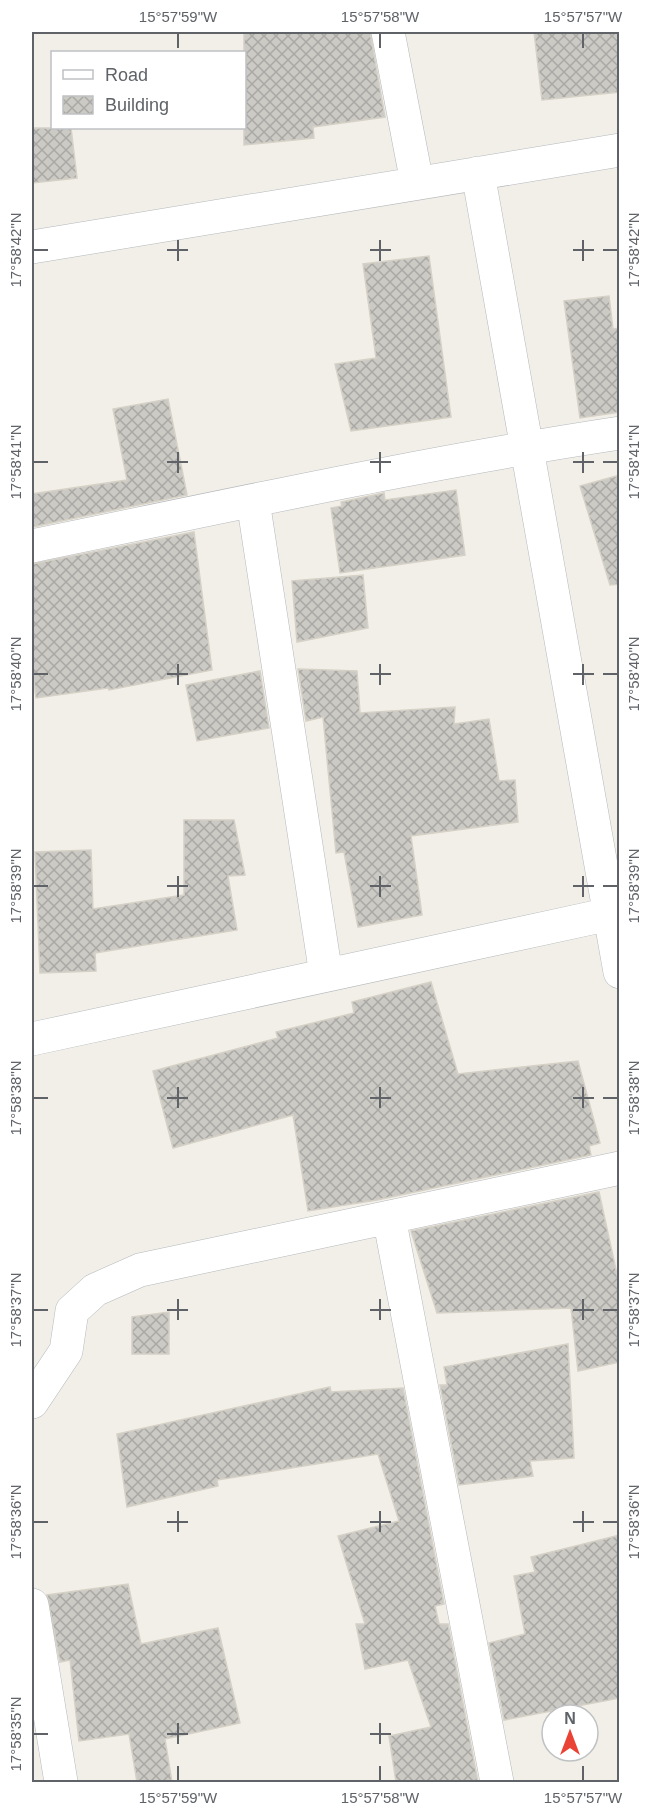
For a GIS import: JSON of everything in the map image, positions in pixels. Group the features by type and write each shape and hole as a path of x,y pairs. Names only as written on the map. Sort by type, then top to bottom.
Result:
{"street":[{"path":"388,32 417,183"},
{"path":"32,247 620,150"},
{"path":"478,173 620,972"},
{"path":"32,546 528,447 620,433"},
{"path":"253,501 326,975"},
{"path":"32,1040 610,914"},
{"path":"32,1402 66,1351 72,1311 95,1290 140,1270 620,1168"},
{"path":"389,1217 497,1782"},
{"path":"32,1605 60,1782"}],"building":[{"path":"244,32 370,32 385,117 313,127 314,138 244,145 246,51 244,51"},
{"path":"534,32 620,32 620,92 542,100"},
{"path":"32,128 71,129 77,178 32,183"},
{"path":"429,256 451,417 351,431 335,364 376,358 363,264"},
{"path":"609,296 613,329 620,328 620,412 580,418 564,301"},
{"path":"168,399 187,495 32,527 32,494 127,480 113,409"},
{"path":"620,475 620,584 610,585 580,486"},
{"path":"456,490 465,555 340,573 331,508 342,506 341,502 384,493 385,500"},
{"path":"194,532 212,670 109,690 108,688 36,698 32,664 32,564"},
{"path":"363,575 368,628 297,642 292,581"},
{"path":"298,669 357,671 360,713 455,707 454,724 489,719 499,781 515,780 518,822 411,836 422,915 358,927 344,852 336,853 323,717 306,721"},
{"path":"260,671 269,728 197,741 186,685"},
{"path":"184,820 234,820 245,875 228,876 237,930 95,953 96,971 40,973 35,852 91,850 93,909 184,895"},
{"path":"431,982 458,1074 578,1061 600,1143 589,1146 591,1155 377,1200 308,1211 293,1115 173,1148 153,1071 278,1038 276,1032 354,1013 352,1002"},
{"path":"599,1192 620,1288 620,1362 578,1371 571,1308 437,1313 411,1231"},
{"path":"169,1312 169,1354 132,1354 132,1317"},
{"path":"568,1344 574,1458 530,1461 533,1476 459,1485 440,1385 447,1385 444,1367"},
{"path":"330,1387 331,1392 403,1388 444,1604 435,1606 439,1624 448,1624 478,1782 396,1782 389,1736 431,1727 408,1660 365,1669 356,1624 365,1624 338,1536 399,1521 378,1454 217,1480 218,1486 127,1507 117,1434"},
{"path":"620,1535 620,1698 594,1703 540,1703 540,1713 504,1720 489,1643 525,1634 514,1576 535,1572 531,1557"},
{"path":"128,1584 141,1644 218,1628 240,1723 165,1739 172,1782 137,1782 129,1734 79,1741 70,1660 60,1662 47,1595"}]}
